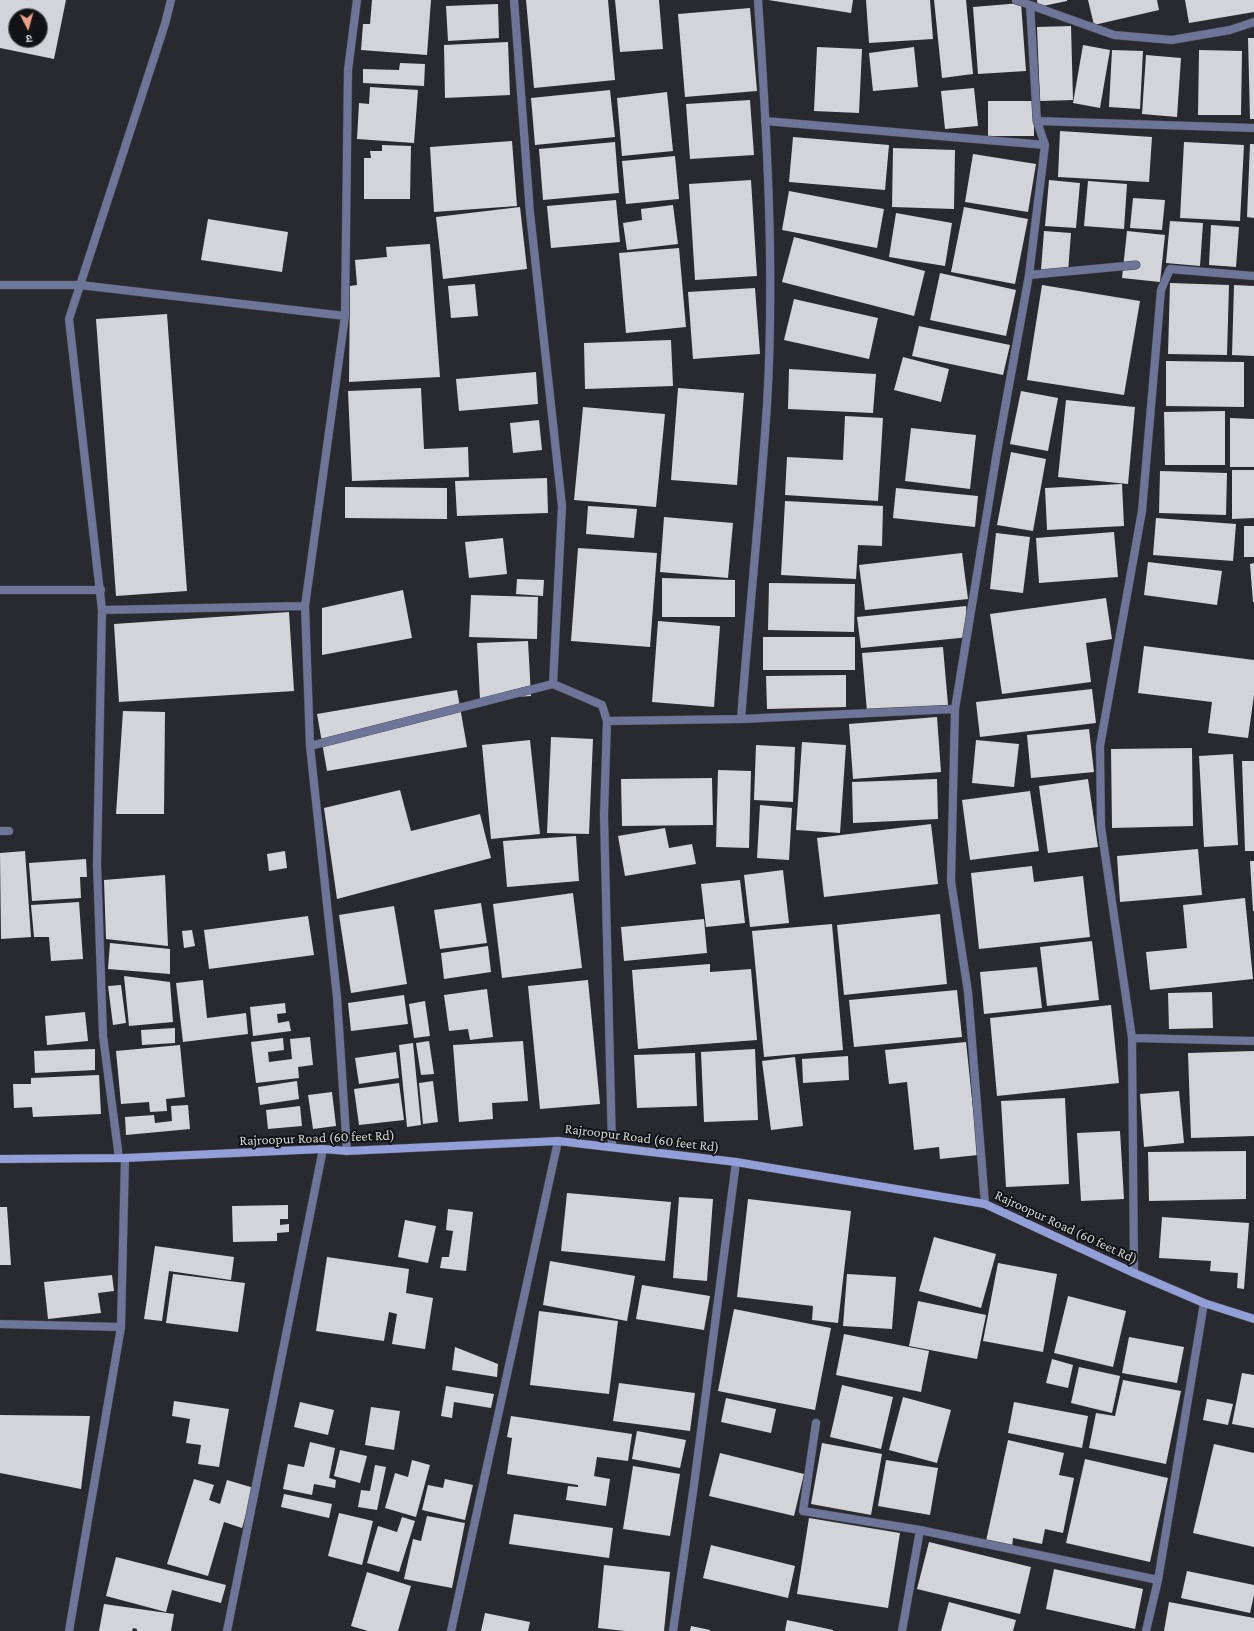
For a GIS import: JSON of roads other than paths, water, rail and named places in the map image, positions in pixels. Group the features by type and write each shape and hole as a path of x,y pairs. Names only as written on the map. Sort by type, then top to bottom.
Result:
{"main road":[{"name":"Rajroopur Road (60 feet Rd)","path":"0,1159 122,1158 323,1149 347,1151 558,1141 736,1162 985,1204 1134,1273 1204,1303 1254,1319"}],"street":[{"path":"69,1631 121,1327 122,1158 103,1036 97,864 102,610 101,590 69,318 165,24 171,0"},
{"path":"347,1151 337,997 310,746 305,606 344,316 348,70 357,0"},
{"path":"514,0 530,213 562,506 552,684"},
{"path":"741,719 767,404 770,250 765,120 758,0"},
{"path":"1016,0 1114,35 1172,40 1230,30 1254,22"},
{"path":"985,1204 968,992 951,881 955,710 998,445 1029,275 1045,145 1037,121 1030,5"},
{"path":"765,120 1045,145"},
{"path":"1037,121 1254,128"},
{"path":"1029,275 1136,265"},
{"path":"1134,1273 1132,1038 1101,827 1100,746 1142,511 1161,290 1170,269 1254,276"},
{"path":"0,285 80,284 344,316"},
{"path":"0,590 101,590"},
{"path":"102,610 305,606"},
{"path":"310,746 552,684 602,705 607,721 604,815 612,1147"},
{"path":"607,721 741,719 955,710"},
{"path":"0,831 9,831"},
{"path":"1132,1038 1254,1041"},
{"path":"451,1631 558,1141"},
{"path":"227,1631 323,1149"},
{"path":"673,1631 694,1485 736,1162"},
{"path":"1146,1631 1158,1580 1204,1303"},
{"path":"0,1324 121,1327"},
{"path":"816,1423 803,1511 920,1530 1158,1580"},
{"path":"902,1631 920,1530"}]}
